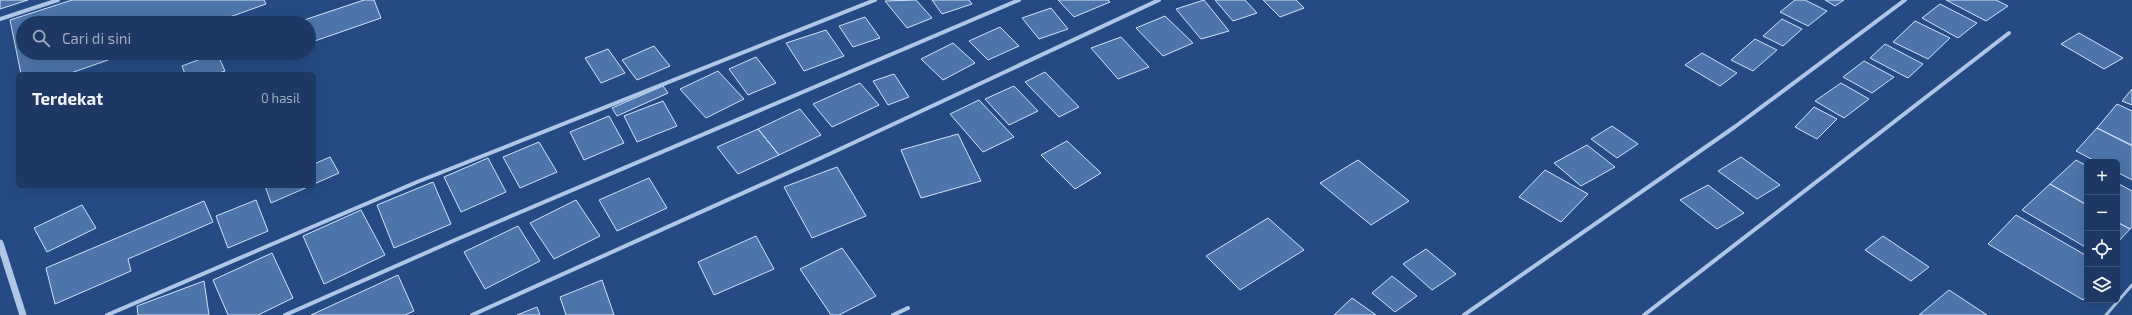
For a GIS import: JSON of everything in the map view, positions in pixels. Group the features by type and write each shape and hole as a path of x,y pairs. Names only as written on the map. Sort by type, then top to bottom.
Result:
{"street":[{"path":"0,19 58,0"},
{"path":"107,315 417,182 875,0"},
{"path":"285,315 491,224 1019,0"},
{"path":"472,315 816,160 1159,0"},
{"path":"1464,315 1736,126 1905,0"},
{"path":"1644,315 2009,33"},
{"path":"0,244 22,315"},
{"path":"893,315 908,308"}],"lane":[{"path":"2106,315 2132,285"}],"building":[{"path":"0,0 28,0 0,9"},
{"path":"72,0 264,0 266,4 233,16 22,16"},
{"path":"364,0 374,0 381,18 316,41 316,16"},
{"path":"916,0 932,18 907,28 885,1"},
{"path":"932,0 969,0 972,4 942,14"},
{"path":"1058,0 1108,0 1110,2 1074,17"},
{"path":"1204,0 1229,31 1201,39 1176,9"},
{"path":"1215,0 1245,0 1257,13 1233,21"},
{"path":"1263,0 1296,0 1304,8 1280,17"},
{"path":"1795,0 1805,0 1827,11 1808,26 1780,12"},
{"path":"1825,0 1844,0 1835,6"},
{"path":"1946,0 1996,0 2008,6 1986,21"},
{"path":"1940,4 1977,23 1958,38 1922,18"},
{"path":"1051,8 1068,29 1039,39 1022,18"},
{"path":"1165,16 1193,43 1163,56 1136,28"},
{"path":"865,17 880,38 853,47 839,26"},
{"path":"16,18 16,49 10,20"},
{"path":"1782,19 1802,29 1783,46 1763,36"},
{"path":"1915,21 1950,38 1928,59 1893,42"},
{"path":"1000,27 1019,46 988,60 969,41"},
{"path":"826,30 844,56 804,71 786,43"},
{"path":"2079,33 2123,58 2104,69 2061,44"},
{"path":"1121,37 1149,67 1118,79 1091,48"},
{"path":"1755,39 1777,50 1753,71 1731,60"},
{"path":"953,43 975,63 943,80 921,59"},
{"path":"1885,44 1923,64 1908,78 1870,58"},
{"path":"654,46 670,66 637,80 622,60"},
{"path":"608,49 625,73 601,83 585,58"},
{"path":"1702,53 1737,73 1720,86 1685,65"},
{"path":"756,57 776,83 748,95 729,69"},
{"path":"18,60 108,60 74,72 21,72"},
{"path":"198,60 220,60 225,71 184,72 182,66"},
{"path":"1864,61 1894,77 1872,93 1843,77"},
{"path":"718,71 744,99 706,118 680,89"},
{"path":"1045,72 1079,107 1059,117 1025,82"},
{"path":"894,74 909,97 888,105 873,81"},
{"path":"860,83 879,105 832,127 813,104"},
{"path":"1841,83 1869,99 1844,118 1815,101"},
{"path":"663,86 668,93 617,116 612,108"},
{"path":"1014,86 1038,111 1009,125 985,99"},
{"path":"2132,89 2132,105 2122,101"},
{"path":"979,100 1014,137 983,152 950,114"},
{"path":"663,101 677,126 637,142 624,116"},
{"path":"2117,104 2132,111 2132,145 2097,128"},
{"path":"1814,107 1837,119 1817,139 1795,127"},
{"path":"800,109 821,135 779,155 758,129"},
{"path":"609,116 624,143 584,160 570,132"},
{"path":"1612,126 1638,144 1617,158 1591,139"},
{"path":"2097,128 2132,146 2132,180 2120,174 2120,159 2091,159 2076,151"},
{"path":"758,129 779,155 738,174 717,147"},
{"path":"958,134 981,181 921,198 901,150"},
{"path":"1067,141 1101,173 1075,189 1041,155"},
{"path":"539,142 557,172 520,188 503,157"},
{"path":"1587,145 1615,167 1581,186 1554,163"},
{"path":"330,157 339,173 316,183 316,163"},
{"path":"1741,157 1780,185 1757,199 1718,171"},
{"path":"488,158 506,192 461,212 444,177"},
{"path":"1358,160 1409,201 1371,225 1320,183"},
{"path":"2076,160 2084,164 2084,203 2050,184"},
{"path":"837,167 866,216 812,238 784,187"},
{"path":"1545,170 1588,194 1561,222 1519,197"},
{"path":"649,178 667,208 617,231 599,200"},
{"path":"433,182 451,224 394,248 377,205"},
{"path":"2050,184 2084,203 2084,246 2022,210"},
{"path":"1708,185 1744,213 1717,229 1680,200"},
{"path":"2120,185 2132,191 2132,227 2130,229 2120,224"},
{"path":"266,188 305,188 271,203"},
{"path":"256,200 268,231 228,248 216,216"},
{"path":"576,200 600,236 554,259 530,223"},
{"path":"204,201 213,222 128,259 131,271 55,304 46,268"},
{"path":"82,205 96,228 47,252 34,228"},
{"path":"361,210 385,255 324,284 303,236"},
{"path":"2016,215 2084,254 2084,299 2083,300 1988,244"},
{"path":"1268,218 1304,250 1240,290 1206,256"},
{"path":"2120,224 2130,229 2120,240"},
{"path":"518,226 540,261 485,289 464,252"},
{"path":"756,236 774,269 714,295 698,262"},
{"path":"1883,236 1929,267 1911,281 1865,250"},
{"path":"842,248 876,296 839,315 831,315 800,269"},
{"path":"1426,249 1456,274 1432,290 1403,264"},
{"path":"272,253 293,298 258,315 228,315 213,280"},
{"path":"398,275 414,311 405,315 311,315"},
{"path":"1392,276 1417,296 1395,312 1372,293"},
{"path":"602,280 614,315 566,315 560,297"},
{"path":"204,281 209,315 138,315 137,306"},
{"path":"1949,290 1987,315 1919,315"},
{"path":"1352,298 1376,315 1334,315"},
{"path":"537,307 540,315 517,315"}]}
